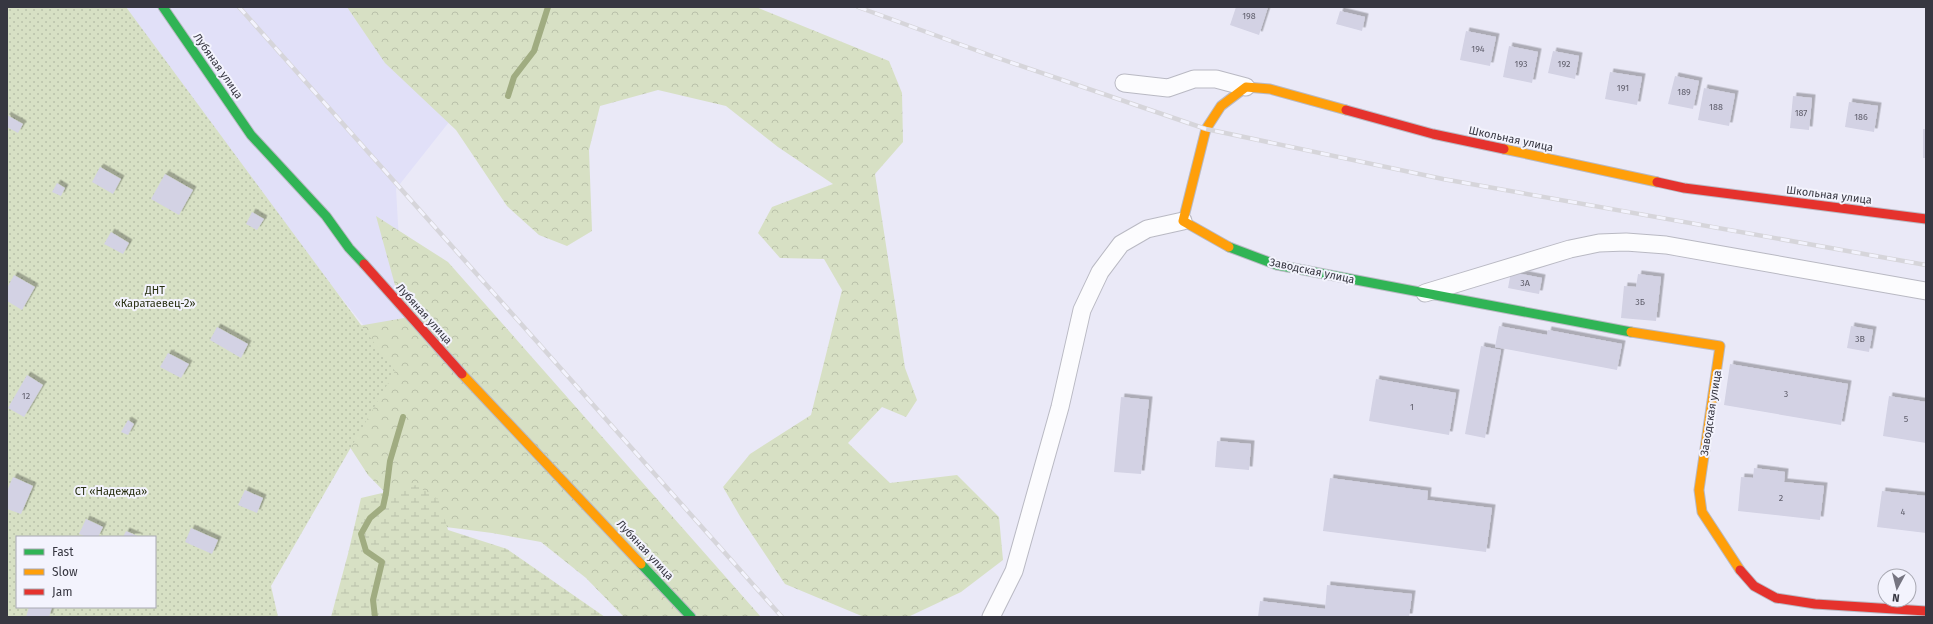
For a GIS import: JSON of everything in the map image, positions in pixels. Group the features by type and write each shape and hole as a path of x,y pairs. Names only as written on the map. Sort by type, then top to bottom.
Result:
{"street":[{"name":"Лубяная улица","path":"163,7 251,135 326,216 349,248 468,381 691,617"},
{"path":"1124,82 1168,88 1194,79 1216,79 1246,87"},
{"path":"991,617 1014,571 1060,407 1082,310 1100,272 1121,244 1147,229 1183,221 1206,129 1221,106 1246,87"},
{"name":"Школьная улица","path":"1246,87 1270,90 1433,134 1684,188 1926,219"},
{"name":"Заводская улица","path":"1183,221 1235,251 1277,265 1588,325 1720,346 1717,375 1699,490 1702,512 1737,566 1754,586 1776,598 1815,604 1926,611"},
{"name":"Заводская улица","path":"1425,293 1570,249 1599,243 1626,242 1666,245 1926,291"}],"shaded area":[{"path":"106,7 540,7 396,189 407,379"}],"green space":[{"name":"ДНТ «Каратаевец-2»","path":"7,7 126,7 395,371 271,586 278,617 7,617"},
{"path":"347,7 756,7 889,61 902,93 903,142 875,174 905,368 917,400 906,417 882,407 848,443 890,483 957,475 999,517 1003,560 961,592 908,617 864,617 785,584 741,518 723,487 750,454 811,415 842,290 824,259 780,258 758,233 772,207 833,184 778,147 726,106 658,90 600,106 589,150 592,231 567,246 539,235 507,206 456,130 385,63"},
{"path":"376,216 448,262 761,617 624,617 586,578 541,542 492,533 415,523 368,475 331,418 318,333 404,318"},
{"path":"416,485 439,500 448,530 507,549 605,617 331,617 361,498"}],"building":[{"path":"1236,7 1268,7 1259,35 1230,25"},
{"path":"1340,11 1365,17 1362,31 1336,24"},
{"path":"1466,31 1496,37 1490,66 1460,60"},
{"path":"1509,46 1538,52 1532,83 1503,77"},
{"path":"1553,51 1579,56 1575,79 1548,73"},
{"path":"1610,72 1642,77 1637,105 1605,99"},
{"path":"1675,76 1699,81 1693,109 1668,104"},
{"path":"1704,88 1735,94 1729,126 1698,120"},
{"path":"1793,96 1812,98 1809,130 1790,128"},
{"path":"1849,102 1878,106 1874,132 1845,127"},
{"path":"7,115 23,124 18,133 7,127"},
{"path":"1923,129 1926,129 1926,158 1923,158"},
{"path":"100,167 121,179 113,194 92,182"},
{"path":"165,174 193,190 179,215 151,199"},
{"path":"57,183 65,188 61,196 52,192"},
{"path":"252,212 264,219 257,230 246,224"},
{"path":"111,232 129,243 123,254 104,244"},
{"path":"1511,272 1542,278 1539,294 1508,288"},
{"path":"1638,274 1661,277 1656,321 1621,318 1624,286 1636,287"},
{"path":"14,275 35,287 22,310 7,301 7,288"},
{"path":"1499,326 1547,335 1548,330 1622,344 1617,370 1495,347"},
{"path":"1851,326 1873,330 1869,352 1847,348"},
{"path":"217,327 248,344 241,358 210,340"},
{"path":"1481,346 1501,350 1485,438 1465,434"},
{"path":"168,353 189,364 181,378 160,367"},
{"path":"1730,364 1848,384 1841,425 1724,405"},
{"path":"27,375 43,385 24,417 8,408"},
{"path":"1376,379 1456,393 1449,435 1369,421"},
{"path":"1889,396 1926,402 1926,443 1883,436"},
{"path":"1121,397 1149,400 1141,474 1114,472"},
{"path":"128,420 134,424 128,435 121,432"},
{"path":"1217,441 1251,444 1249,470 1215,467"},
{"path":"1754,468 1785,472 1784,482 1824,486 1820,520 1738,511 1741,477 1753,478"},
{"path":"13,477 33,486 21,514 7,509 7,491"},
{"path":"1330,478 1428,491 1427,500 1492,508 1486,552 1323,531"},
{"path":"245,490 263,498 257,513 238,505"},
{"path":"1882,491 1926,496 1926,533 1877,527"},
{"path":"86,519 103,527 98,536 84,536 79,534"},
{"path":"191,528 218,540 212,554 185,542"},
{"path":"126,531 138,536 124,536"},
{"path":"1327,585 1412,594 1409,617 1258,617 1260,601 1325,609"},
{"path":"29,608 52,608 49,617 26,617"}],"waterway":[{"path":"508,96 514,77 534,51 548,7"},
{"path":"375,617 373,600 382,562 366,551 361,534 370,518 383,507 390,461 403,417"}],"railway":[{"path":"239,7 782,617"},
{"path":"858,7 992,56 1206,129 1443,179 1926,265"}],"traffic: fast":[{"path":"163,7 251,135 326,216 349,248 364,264"},
{"path":"1229,247 1277,265 1631,332"},
{"path":"641,564 691,617"}],"traffic: slow":[{"path":"1229,247 1183,221 1206,129 1221,106 1246,87 1270,89 1346,110"},
{"path":"1504,149 1657,182"},
{"path":"1631,332 1720,346 1699,490 1702,512 1740,570"},
{"path":"462,374 641,564"}],"traffic: jam":[{"path":"1346,110 1433,134 1504,149"},
{"path":"1657,182 1684,188 1926,219"},
{"path":"364,264 462,374"},
{"path":"1740,570 1754,586 1776,598 1815,604 1926,611"}],"park label":[{"name":"СТ «Надежда»","path":"111,491"}]}
